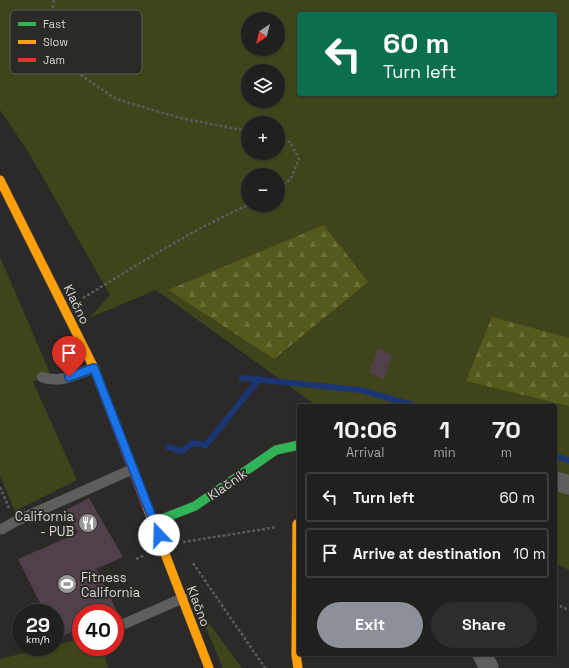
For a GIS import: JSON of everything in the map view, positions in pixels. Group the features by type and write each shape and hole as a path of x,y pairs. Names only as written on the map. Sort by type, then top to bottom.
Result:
{"street":[{"name":"Klačno","path":"0,180 94,368 209,668"},
{"name":"Klačník","path":"154,522 195,506 276,450 297,445"},
{"path":"557,482 569,485"},
{"path":"297,524 296,655 298,668"},
{"path":"483,656 489,668"}],"lane":[{"path":"42,377 48,380 60,380 94,368"},
{"path":"2,529 16,521 133,470"},
{"path":"124,624 183,598"}],"path":[{"path":"52,10 54,0"},
{"path":"81,74 116,99 180,118 241,130"},
{"path":"285,140 290,142 299,159 291,179 285,183"},
{"path":"65,308 178,241 241,208"},
{"path":"0,487 16,521"},
{"path":"183,549 179,543 297,524"},
{"path":"192,562 265,668"},
{"path":"557,605 569,610"}],"green space":[{"path":"0,0 569,0 569,570 557,564 557,404 314,404 156,290 89,318 110,295 29,153 0,110"},
{"path":"324,225 368,282 274,359 168,290"},
{"path":"0,257 50,373 33,382 77,480 15,511 0,476"},
{"path":"492,317 569,338 569,406 466,381"},
{"path":"197,607 242,668 223,668"},
{"path":"72,641 72,656 105,656 108,668 0,668 0,659 12,656 64,656 64,643"}],"building":[{"path":"378,348 392,355 384,379 369,373"},
{"name":"Fitness California","path":"89,498 123,557 96,569 114,604 72,604 72,632 64,636 64,604 40,604 18,559 78,533 66,510"}],"waterway":[{"path":"242,378 361,390 409,404"},
{"path":"168,447 182,451 193,443 206,445 259,379"},
{"path":"557,457 569,460"}],"traffic: fast":[{"path":"154,522 195,506 276,450 297,445"}],"traffic: slow":[{"path":"0,180 94,368 101,386"},
{"path":"147,507 209,668"},
{"path":"297,524 296,655 298,668"}],"traffic: jam":[{"path":"101,386 147,507"}],"place":[{"name":"California - PUB","path":"88,523"},
{"name":"Fitness California","path":"67,584"}],"route":[{"path":"69,377 94,368 159,535"}]}
